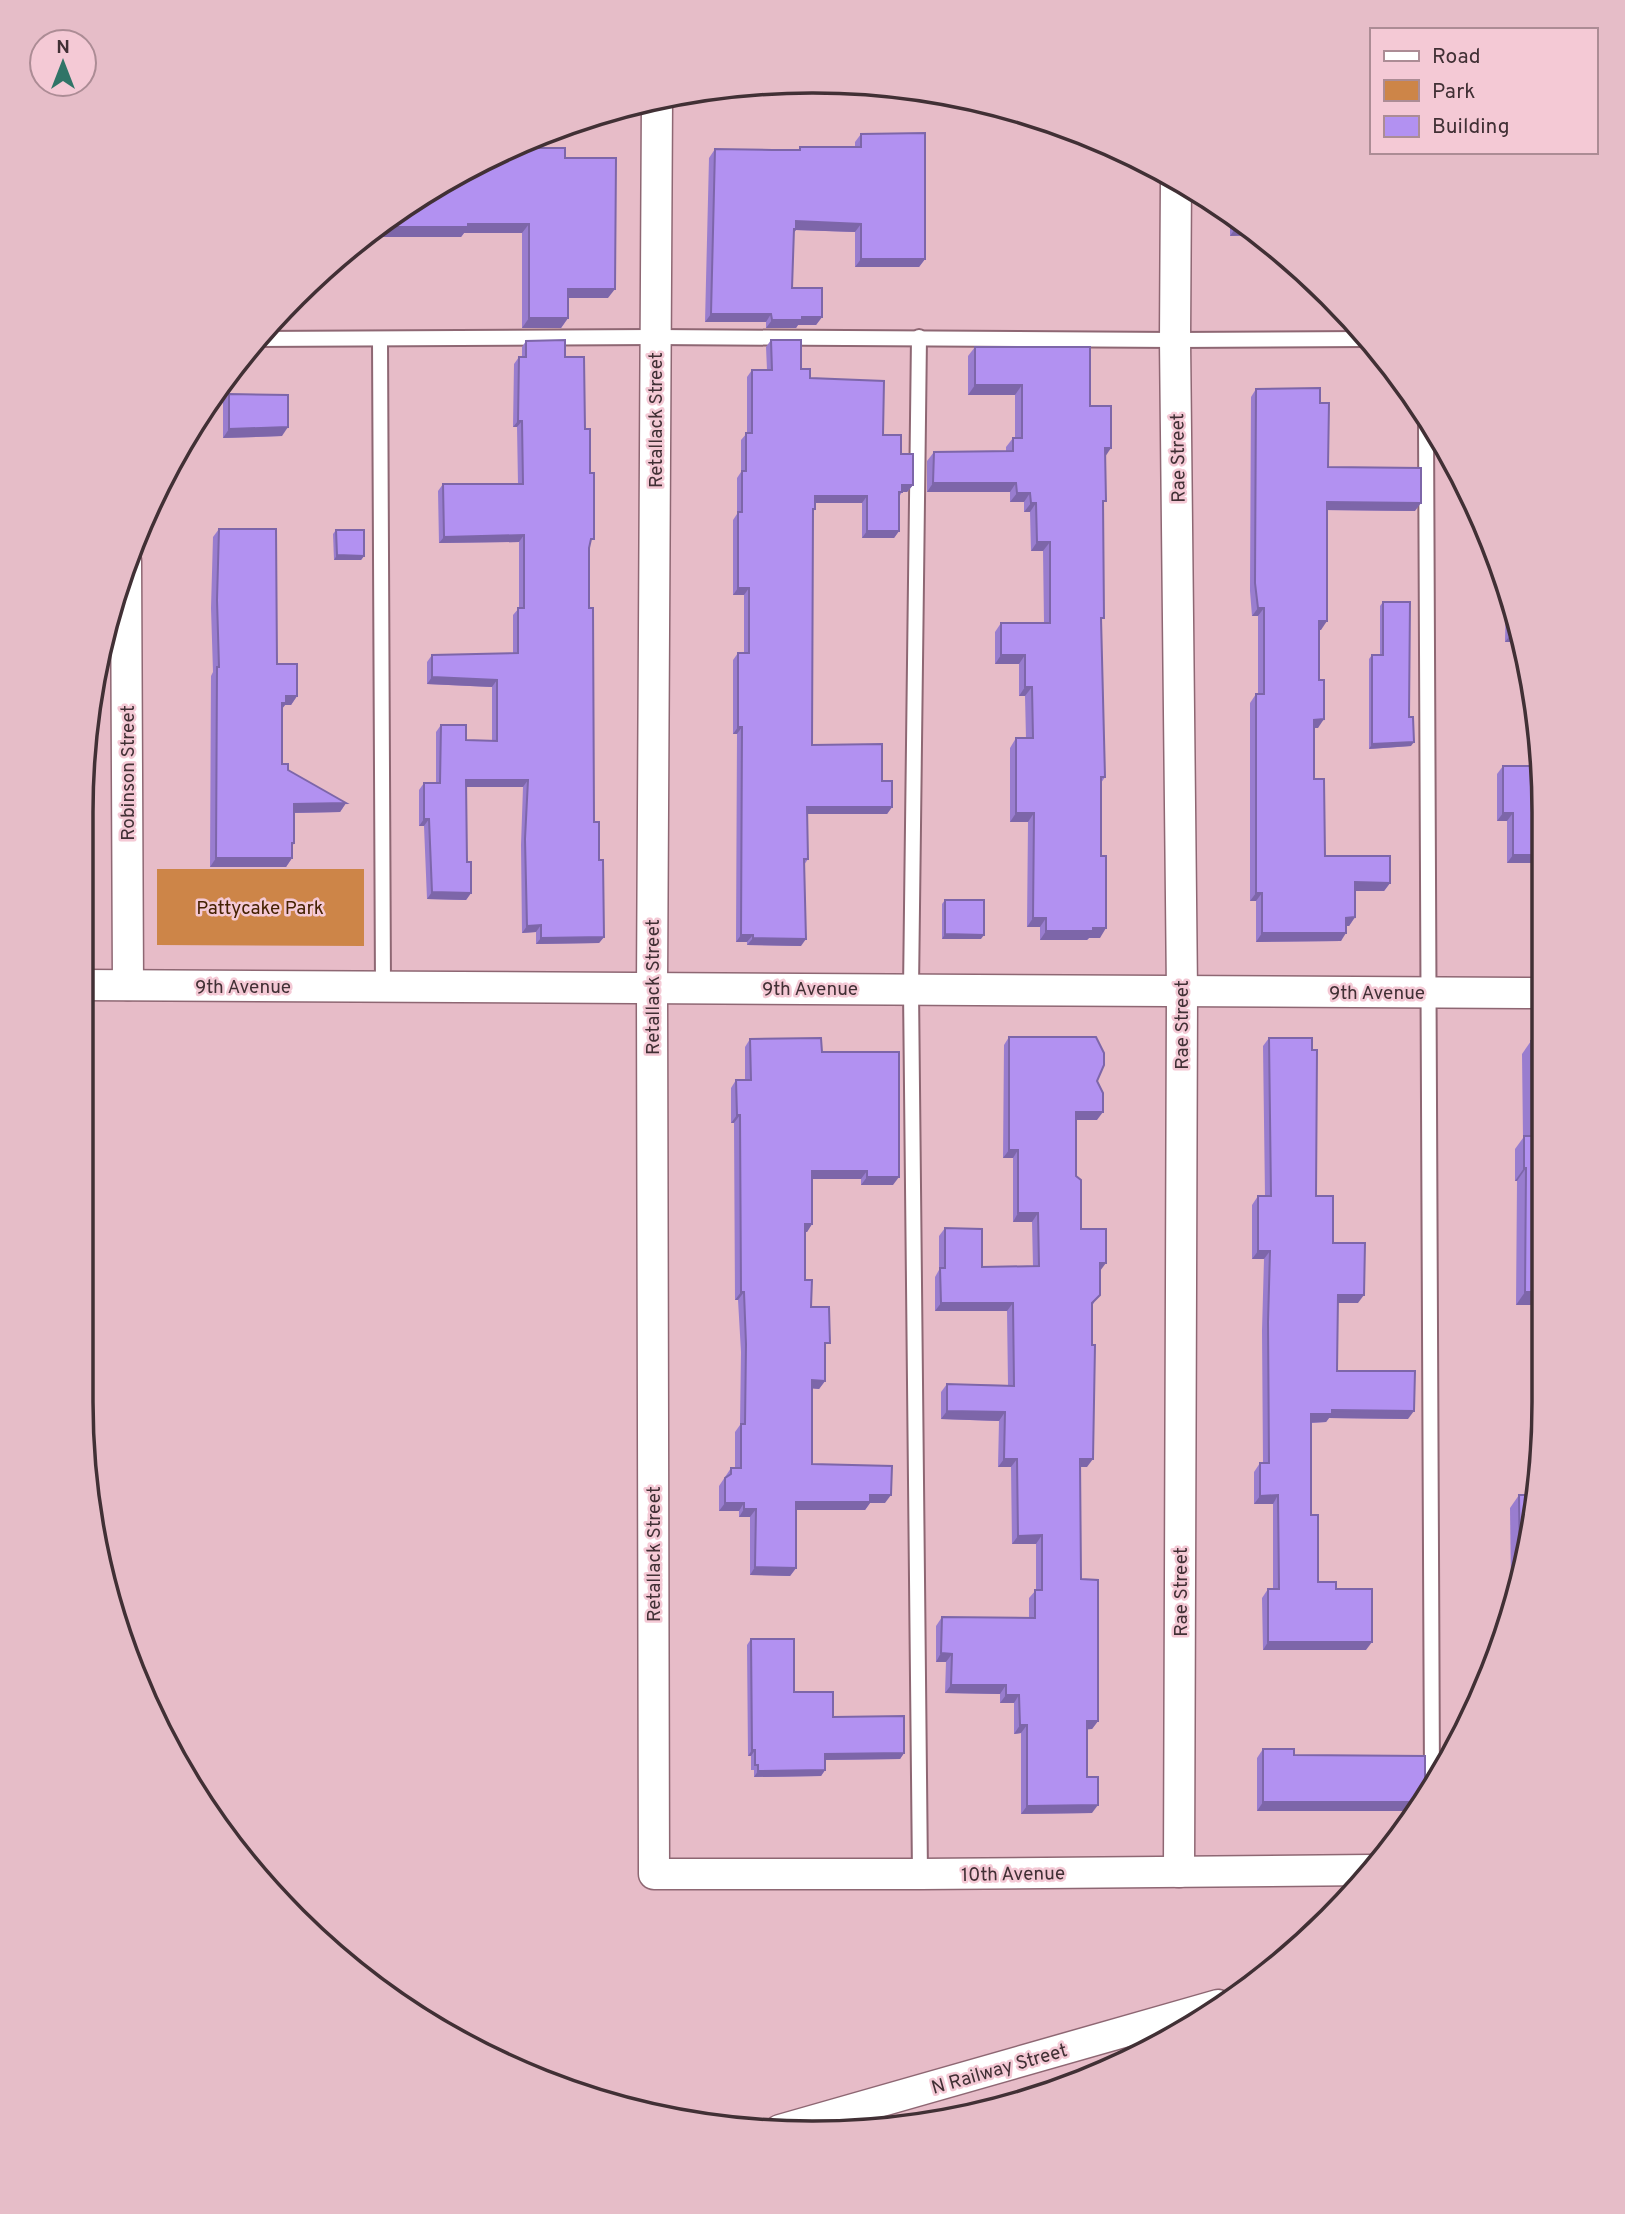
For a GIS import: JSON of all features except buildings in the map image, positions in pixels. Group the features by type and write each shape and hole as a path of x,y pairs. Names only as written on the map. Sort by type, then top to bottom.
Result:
{"street":[{"name":"Retallack Street","path":"654,1874 652,987 657,110"},
{"name":"Rae Street","path":"1176,191 1182,991 1180,1872"},
{"name":"Robinson Street","path":"126,597 128,985"},
{"name":"9th Avenue","path":"93,985 1532,993"},
{"name":"10th Avenue","path":"654,1874 1359,1870"},
{"name":"N Railway Street","path":"812,2121 1192,2012"}],"lane":[{"path":"269,340 655,337 1355,339"},
{"path":"919,337 911,989 920,1874"},
{"path":"380,340 383,986"},
{"path":"1426,437 1432,1767"}],"green space":[{"name":"Pattycake Park","path":"157,869 364,869 364,946 157,945"}]}
